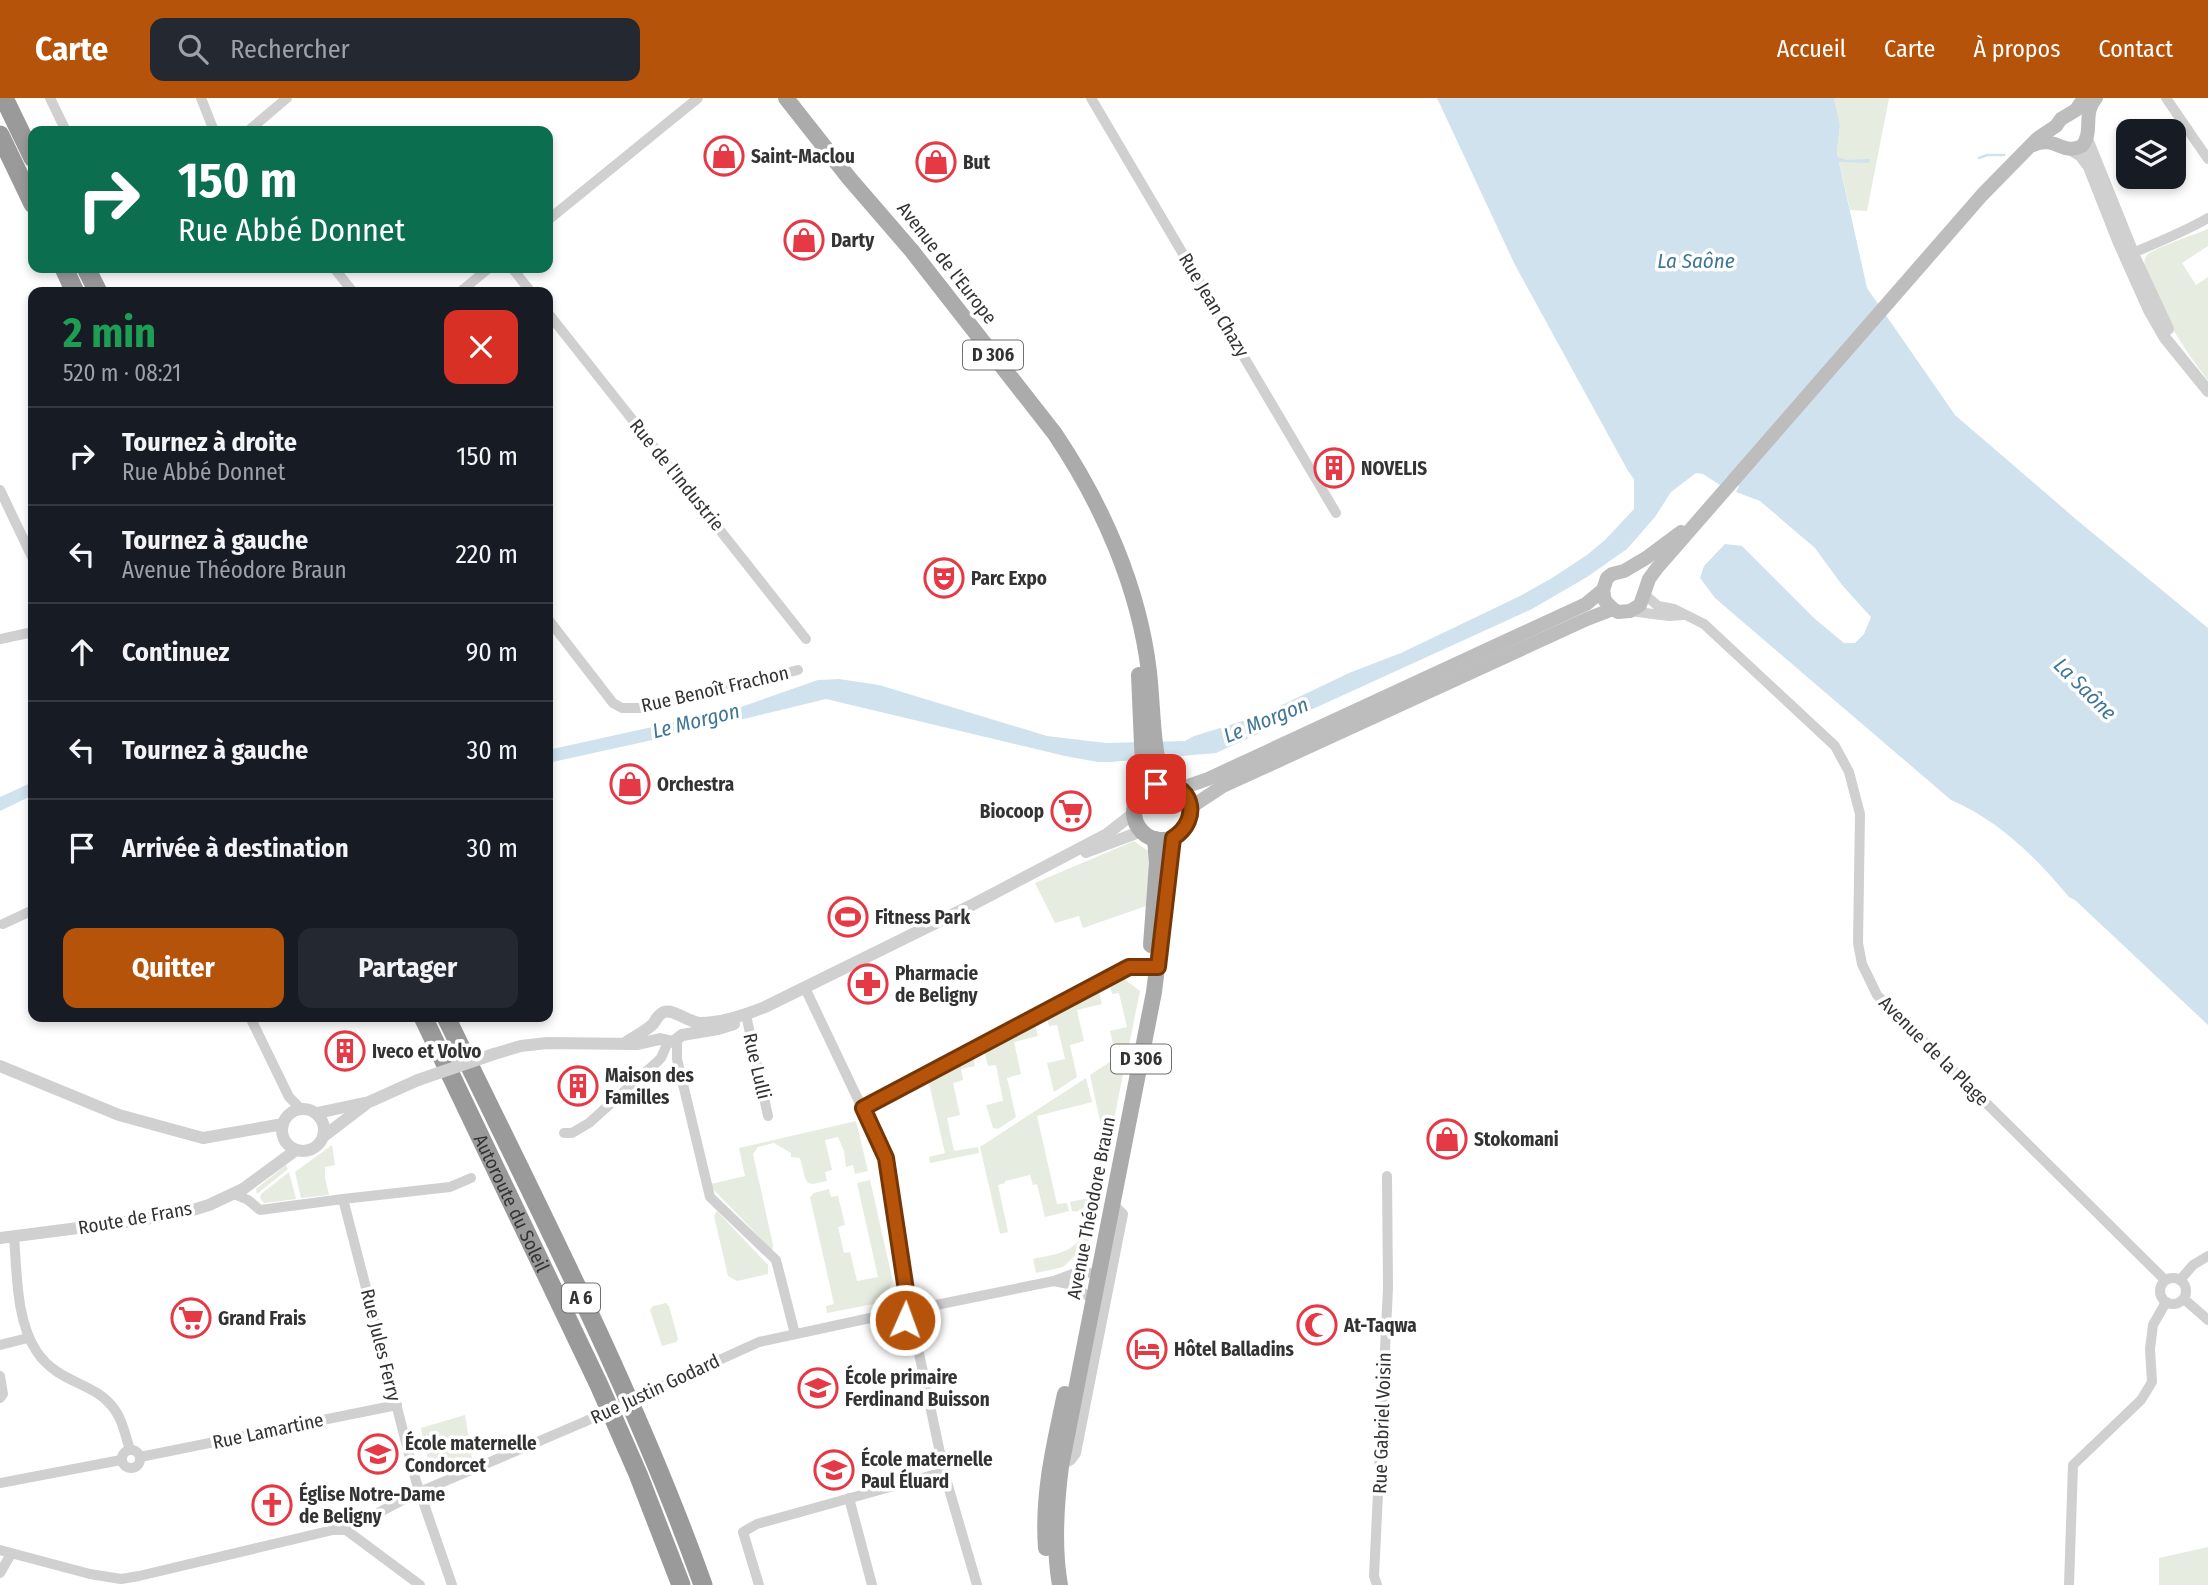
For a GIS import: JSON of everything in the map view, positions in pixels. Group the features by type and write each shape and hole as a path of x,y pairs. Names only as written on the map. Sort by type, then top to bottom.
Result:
{"highway":[{"path":"4,98 28,148"},
{"path":"0,135 28,194"},
{"name":"Autoroute du Soleil","path":"425,1022 599,1385 681,1585"},
{"name":"Autoroute du Soleil","path":"448,1022 619,1377 703,1585"}],"main road":[{"name":"Avenue de l'Europe","path":"786,98 849,178 878,209 1055,434 1075,464 1116,546 1142,634 1139,673 1150,765 1144,790"},
{"name":"Avenue de l'Europe","path":"798,98 855,173 878,209"},
{"path":"1709,508 1646,558 1607,578 1603,590 1605,601 1618,612 1630,611 1640,605 1644,591 1657,568 1982,195 2031,146 2079,107 2084,98"},
{"path":"2031,146 2043,142 2082,146 2087,133 2088,110 2096,98"},
{"path":"2069,116 2078,117 2087,133"},
{"path":"2056,126 2055,135 2064,146"},
{"path":"1624,570 1640,578 1644,591"},
{"path":"1179,789 1208,779 1272,747 1548,622 1586,604 1603,590"},
{"path":"1191,807 1212,791 1613,609"},
{"name":"Avenue de l'Europe","path":"1150,765 1163,783"},
{"path":"1163,783 1179,789 1188,798 1191,807 1191,817 1187,825 1173,838 1148,835 1135,820 1136,800 1144,790 1156,784 1163,783"},
{"name":"Avenue Théodore Braun","path":"1050,1585 1045,1539 1049,1464 1086,1295 1100,1277 1153,966 1157,863 1148,835"},
{"name":"Avenue Théodore Braun","path":"1060,1585 1056,1534 1061,1466 1114,1205 1173,838"}],"street":[{"path":"50,98 64,126"},
{"path":"201,98 212,126"},
{"path":"254,126 287,98"},
{"path":"553,216 698,98"},
{"name":"Rue Jean Chazy","path":"1091,98 1336,513"},
{"path":"2166,98 2208,159"},
{"path":"2087,133 2126,248"},
{"path":"2064,146 2081,156 2089,167 2158,326 2208,391"},
{"path":"2126,248 2179,233 2208,218"},
{"path":"338,273 349,287"},
{"path":"466,287 483,273"},
{"path":"516,273 527,287"},
{"name":"Rue de l'Industrie","path":"553,319 806,639"},
{"path":"0,490 28,549"},
{"name":"Avenue de la Plage","path":"1644,591 1658,606 1704,624 1835,746 1849,772 1860,814 1858,943 1862,964 1877,995 2165,1280"},
{"path":"1630,611 1669,616 1686,615"},
{"name":"Rue Benoît Frachon","path":"553,625 613,703 622,708 643,708 797,670"},
{"path":"0,639 28,633"},
{"path":"317,1113 369,1102 418,1080 494,1054 533,1044 639,1044 736,1023 746,1015 970,906 1107,834 1134,813"},
{"path":"1027,874 1148,835"},
{"path":"3,924 28,912"},
{"path":"863,1108 1129,967 1153,966"},
{"path":"805,988 886,1158 907,1297"},
{"path":"625,1043 666,1012 699,1023 746,1015"},
{"name":"Rue Lulli","path":"746,1015 768,1116"},
{"path":"564,1133 572,1133 598,1117 657,1062 672,1039 684,1027 682,1018"},
{"path":"252,1022 289,1097 291,1115 284,1139 296,1150 316,1147 324,1136 369,1102"},
{"path":"654,1023 654,1032 672,1039"},
{"path":"672,1039 710,1197 776,1260 795,1334"},
{"path":"0,1066 119,1115 203,1138 311,1110 317,1113 324,1126 324,1136"},
{"name":"Route de Frans","path":"0,1238 172,1216 209,1205 252,1184 296,1150"},
{"name":"Rue Gabriel Voisin","path":"1377,1585 1374,1576 1388,1288 1387,1175"},
{"path":"234,1194 248,1200 260,1210 269,1210 450,1187 471,1178"},
{"path":"248,1200 252,1184"},
{"name":"Rue Jules Ferry","path":"343,1199 420,1492 452,1585"},
{"path":"14,1236 23,1321 28,1338 43,1360 58,1374 93,1391 113,1407 130,1450"},
{"path":"2180,1280 2193,1265 2208,1256"},
{"path":"920,1308 1054,1281 1075,1273 1100,1277"},
{"path":"2172,1277 2180,1280 2186,1286 2183,1299 2175,1304 2166,1302 2160,1294 2165,1280 2172,1277"},
{"path":"1054,1281 1073,1286 1086,1295"},
{"path":"907,1297 917,1301 920,1308 919,1315 912,1320 902,1318 898,1312 898,1304 907,1297"},
{"path":"2183,1299 2208,1320"},
{"path":"2069,1585 2073,1465 2141,1400 2152,1381 2150,1349 2153,1325 2166,1302"},
{"name":"Rue Justin Godard","path":"3,1553 121,1579 333,1530 346,1530 420,1492 584,1422 759,1342 898,1312"},
{"path":"912,1320 944,1472 977,1585"},
{"path":"0,1345 28,1338"},
{"path":"0,1376 4,1394 0,1398"},
{"name":"Rue Lamartine","path":"140,1457 397,1405"},
{"path":"130,1450 137,1452 140,1457 139,1463 132,1468 124,1465 121,1460 124,1452 130,1450"},
{"path":"0,1483 121,1460"},
{"path":"759,1585 743,1532 757,1524 944,1472"},
{"path":"849,1498 872,1585"},
{"path":"346,1530 420,1585"},
{"path":"0,1573 3,1553"}],"shaded area":[{"path":"1834,98 1889,98 1867,211 1850,210 1837,152 1840,125"},
{"path":"2208,229 2208,246 2182,263 2196,285 2208,277 2208,380 2166,318 2144,265 2151,252"},
{"path":"1134,841 1151,853 1146,906 1083,928 1079,916 1055,923 1035,883"},
{"path":"1124,979 1140,991 1101,1183 1093,1185 1103,1134 1090,1075 1116,1058 1110,1031 1127,1027 1119,993 1112,994 1110,986"},
{"path":"1099,992 1102,1004 1077,1010 1084,1041 1070,1045 1077,1077 1054,1092 1047,1063 1065,1059 1057,1025 1049,1026 1047,1018"},
{"path":"1035,1024 1038,1036 1014,1042 1021,1074 1007,1078 1016,1117 998,1129 993,1128 986,1105 1003,1101 996,1065 988,1066 984,1050"},
{"path":"973,1056 975,1066 961,1069 963,1080 953,1083 960,1115 947,1118 954,1151 978,1147 979,1153 930,1163 929,1157 945,1153 928,1079"},
{"path":"1086,1078 1092,1102 1037,1116 1057,1204 1067,1203 1069,1211 1045,1217 1037,1184 1033,1185 1030,1175 1005,1181 998,1185 1008,1232 1000,1234 980,1147"},
{"path":"856,1121 868,1171 855,1174 853,1165 846,1167 844,1151 838,1137 825,1140 832,1170 825,1172 827,1181 813,1184 808,1183 805,1178 800,1158 791,1157 791,1153 774,1143 758,1147 753,1154 772,1250 712,1188 711,1184 745,1176 739,1148"},
{"path":"332,1145 335,1165 325,1167 329,1195 301,1198 295,1172"},
{"path":"286,1165 288,1169 257,1194 256,1189"},
{"path":"289,1172 296,1199 264,1203 260,1198 261,1194"},
{"path":"870,1180 893,1282 879,1303 827,1313 826,1306 834,1304 810,1197 814,1193 829,1189 831,1197 838,1196 845,1225 838,1227 844,1253 850,1252 857,1281 878,1277 857,1183"},
{"path":"1098,1196 1088,1243 1063,1267 1036,1273 1033,1259 1065,1251 1078,1242 1082,1235 1085,1218 1080,1212 1072,1211 1070,1202"},
{"path":"717,1211 768,1265 768,1274 737,1281 728,1276 714,1216"},
{"path":"666,1303 678,1339 662,1346 650,1310 653,1306"},
{"path":"465,1415 472,1458 438,1471 429,1465 421,1428"},
{"path":"2208,1547 2208,1585 2159,1585 2159,1558"}],"water":[{"name":"La Saône","path":"1437,98 1834,98 1840,125 1838,157 1846,160 1870,159 1869,163 1839,162 1867,288 1955,415 2208,628 2208,1025 2069,897 2016,841 1985,818 1951,800 1715,598 1700,578 1704,566 1725,544 1742,546 1815,619 1844,643 1855,643 1864,634 1871,617 1842,585 1815,548 1760,501 1736,492 1739,486 1727,477 1720,485 1703,474 1696,473 1671,492 1655,517 1627,549 1587,577 1532,609 1216,753 1098,762 826,699 553,762 553,749 738,708 818,680 839,679 879,685 1047,736 1106,743 1185,741 1259,716 1520,596 1587,555 1606,539 1634,509 1634,479 1515,265"},
{"path":"28,784 28,797 0,811 0,797"}],"waterway":[{"path":"1979,158 2004,155"}],"place":[{"name":"Saint-Maclou","path":"724,156"},
{"name":"But","path":"936,162"},
{"name":"Darty","path":"804,240"},
{"name":"NOVELIS","path":"1334,468"},
{"name":"Parc Expo","path":"944,578"},
{"name":"Orchestra","path":"630,784"},
{"name":"Biocoop","path":"1071,811"},
{"name":"Fitness Park","path":"848,917"},
{"name":"Pharmacie de Beligny","path":"868,984"},
{"name":"Iveco et Volvo","path":"345,1051"},
{"name":"Maison des Familles","path":"578,1086"},
{"name":"Stokomani","path":"1447,1139"},
{"name":"Grand Frais","path":"191,1318"},
{"name":"At-Taqwa","path":"1317,1325"},
{"name":"Hôtel Balladins","path":"1147,1349"},
{"name":"École primaire Ferdinand Buisson","path":"818,1388"},
{"name":"École maternelle Condorcet","path":"378,1454"},
{"name":"École maternelle Paul Éluard","path":"834,1470"},
{"name":"Église Notre-Dame de Beligny","path":"272,1505"}],"route":[{"path":"905,1320 899,1315 897,1308 900,1301 907,1297 886,1158 863,1108 1129,967 1158,967 1173,838 1187,825 1191,817 1191,807 1188,798 1179,789 1163,783 1156,784"}],"water label":[{"name":"Le Morgon","path":"1266,720"},
{"name":"Le Morgon","path":"696,721"}]}
